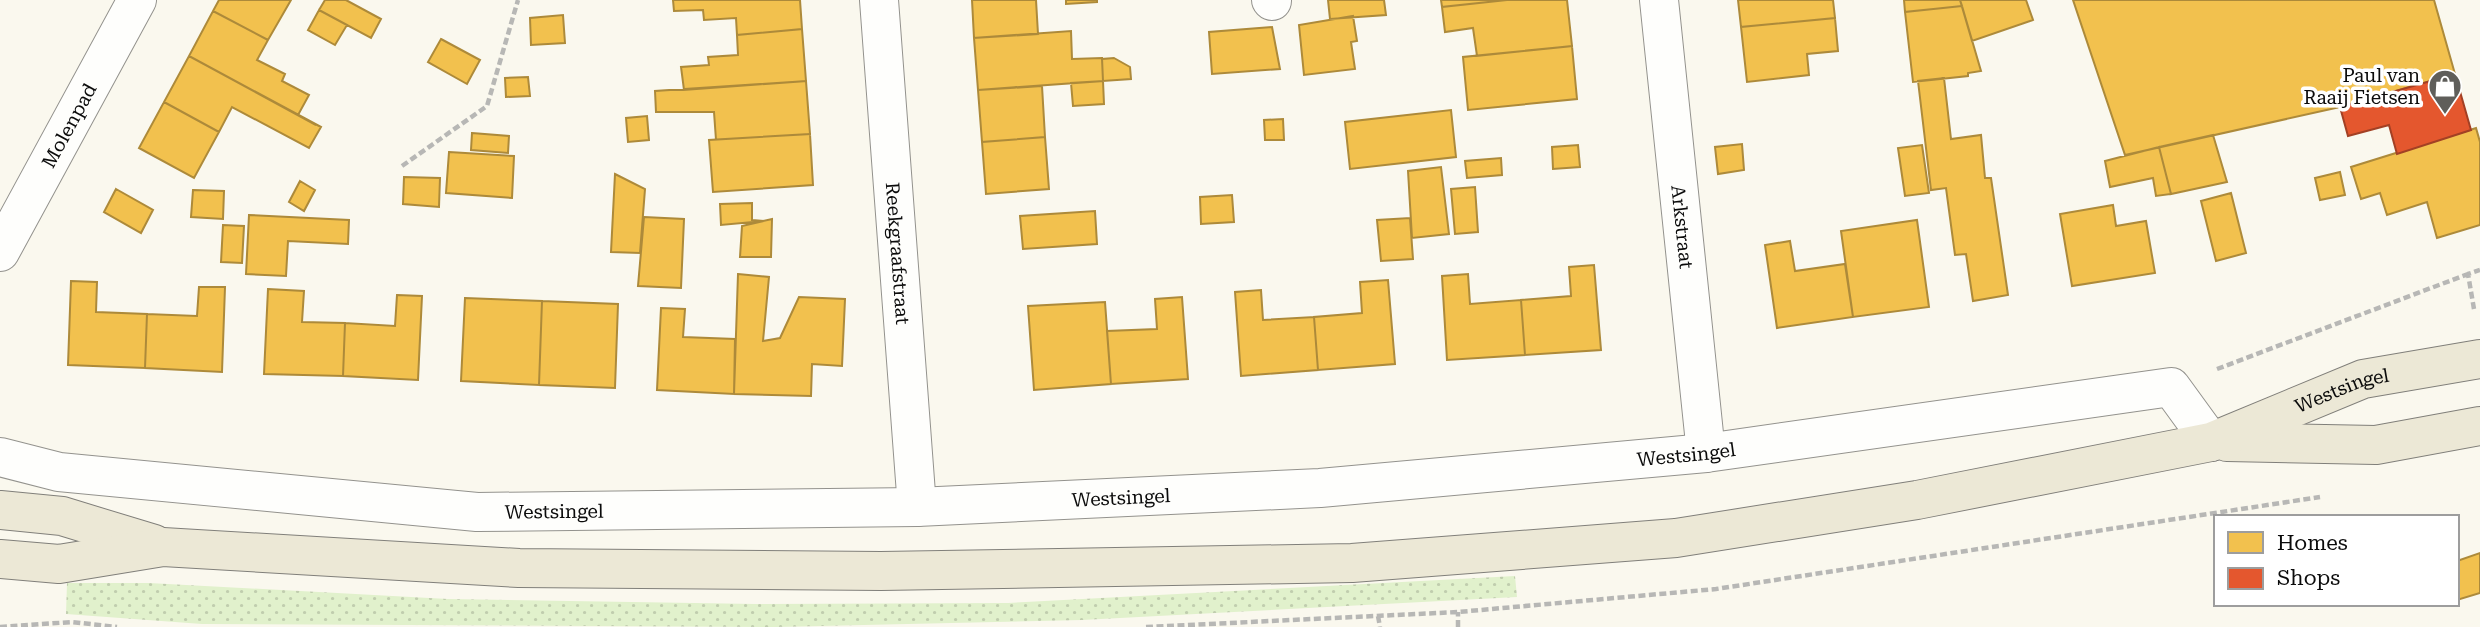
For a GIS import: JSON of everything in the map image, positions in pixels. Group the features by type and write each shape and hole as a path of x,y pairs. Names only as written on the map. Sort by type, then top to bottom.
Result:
{"main road":[{"name":"Westsingel","path":"0,559 59,564 163,547 519,568 881,571 1352,563 1676,538 1917,500 2211,442 2363,379 2480,359"},
{"name":"Westsingel","path":"2211,442 2376,445 2480,426"},
{"name":"Westsingel","path":"0,510 62,516 163,547"}],"street":[{"name":"Molenpad","path":"0,251 137,0"},
{"name":"Reekgraafstraat","path":"879,0 917,506"},
{"name":"Arkstraat","path":"1658,0 1706,453"},
{"name":"Westsingel","path":"0,457 59,472 477,512 917,506 1320,488 1706,453 2171,387"},
{"path":"2171,387 2211,442"}],"path":[{"path":"401,166 487,106 518,0"},
{"path":"2171,387 2480,270"},
{"path":"2468,274 2475,314"},
{"path":"1458,612 1458,627"},
{"path":"1378,616 1380,627"},
{"path":"0,627 72,622 117,627"}],"green space":[{"path":"1515,576 1517,597 1082,620 776,627 202,624 66,614 67,583 149,583 448,599 756,604 1008,603"}],"building: Homes":[{"path":"219,0 291,0 268,40 213,11"},
{"path":"325,0 346,0 381,19 371,38 319,10"},
{"path":"673,0 800,0 802,29 737,35 736,18 704,20 703,10 674,11"},
{"path":"972,0 1036,0 1038,34 974,38"},
{"path":"1066,0 1097,0 1097,2 1066,4"},
{"path":"1328,0 1384,0 1386,15 1330,19"},
{"path":"1441,0 1507,0 1442,7"},
{"path":"1507,0 1567,0 1572,46 1477,56 1473,28 1445,32 1442,7"},
{"path":"1738,0 1833,0 1835,18 1741,27"},
{"path":"1904,0 1960,0 1962,6 1905,12"},
{"path":"1960,0 2026,0 2033,20 1972,41"},
{"path":"2073,0 2434,0 2455,74 2340,107 2125,155"},
{"path":"1962,6 1981,71 1968,73 1968,76 1913,82 1905,12"},
{"path":"319,10 347,25 335,45 308,30"},
{"path":"213,11 268,40 257,60 285,74 282,81 309,95 298,115 316,125 189,56"},
{"path":"563,15 565,43 531,45 530,18"},
{"path":"1353,16 1357,41 1351,42 1355,69 1304,75 1299,25"},
{"path":"1835,18 1838,51 1807,54 1809,75 1747,82 1741,27"},
{"path":"1272,27 1280,69 1212,74 1209,32"},
{"path":"802,29 806,81 684,90 681,67 709,65 708,57 738,55 737,35"},
{"path":"1071,31 1072,59 1102,58 1103,81 978,90 974,38"},
{"path":"441,39 480,60 467,84 428,62"},
{"path":"1572,46 1577,99 1468,110 1463,57"},
{"path":"189,56 321,127 309,148 232,107 219,132 164,102"},
{"path":"1114,58 1130,67 1131,79 1103,81 1102,59"},
{"path":"528,77 530,96 506,97 505,78"},
{"path":"1944,78 1951,139 1981,135 1985,178 1991,178 2008,295 1973,301 1966,254 1955,255 1946,188 1931,190 1918,81"},
{"path":"806,81 810,134 716,140 714,112 656,112 655,91"},
{"path":"1103,81 1104,104 1073,106 1071,83"},
{"path":"1042,86 1045,137 982,142 978,90"},
{"path":"164,102 219,132 194,178 139,148"},
{"path":"1451,110 1456,157 1350,169 1345,122"},
{"path":"647,116 649,140 628,142 626,118"},
{"path":"1283,119 1284,140 1265,140 1264,120"},
{"path":"2476,128 2480,142 2480,225 2437,238 2427,202 2387,215 2380,193 2361,199 2351,167"},
{"path":"472,133 509,136 508,153 471,150"},
{"path":"810,134 813,185 713,192 709,140"},
{"path":"2213,135 2227,182 2171,194 2159,147"},
{"path":"1045,137 1049,189 986,194 982,142"},
{"path":"1742,144 1744,170 1718,174 1715,147"},
{"path":"1578,145 1580,167 1553,169 1552,147"},
{"path":"1922,145 1929,193 1905,196 1898,148"},
{"path":"2159,147 2171,194 2156,196 2153,178 2110,187 2105,161"},
{"path":"449,152 514,156 512,198 446,193"},
{"path":"1501,158 1502,175 1467,178 1465,161"},
{"path":"1441,167 1449,234 1412,238 1408,171"},
{"path":"2340,172 2345,195 2320,200 2315,178"},
{"path":"615,174 645,189 640,253 611,252"},
{"path":"404,177 440,178 439,207 403,204"},
{"path":"300,181 315,190 304,211 289,202"},
{"path":"1475,187 1478,232 1455,234 1451,189"},
{"path":"116,189 153,210 141,233 104,212"},
{"path":"193,190 224,191 223,219 191,217"},
{"path":"2231,193 2246,253 2216,261 2201,201"},
{"path":"1232,195 1234,222 1201,224 1200,197"},
{"path":"752,203 752,220 764,221 721,225 720,204"},
{"path":"2113,205 2116,226 2146,221 2155,273 2072,286 2060,214"},
{"path":"1095,211 1097,244 1023,249 1020,216"},
{"path":"249,215 349,220 348,244 288,241 286,276 246,274"},
{"path":"644,217 684,219 681,288 638,286"},
{"path":"1410,218 1413,259 1381,261 1377,220"},
{"path":"772,219 771,257 740,257 742,226"},
{"path":"1917,220 1929,307 1853,317 1841,231"},
{"path":"223,225 244,226 242,263 221,262"},
{"path":"1790,241 1795,271 1845,264 1853,317 1777,328 1765,245"},
{"path":"1594,265 1601,350 1525,355 1521,300 1571,296 1569,267"},
{"path":"738,274 769,277 763,341 780,338 799,297 845,299 842,366 812,364 811,396 734,394"},
{"path":"1468,274 1470,304 1521,300 1525,355 1447,360 1442,276"},
{"path":"1388,280 1395,364 1318,370 1314,317 1362,313 1360,282"},
{"path":"71,281 97,282 96,312 147,314 145,368 68,365"},
{"path":"199,287 225,287 222,372 145,368 147,314 197,316"},
{"path":"268,289 304,291 302,322 345,323 343,376 264,374"},
{"path":"1261,290 1263,320 1314,317 1318,370 1241,376 1235,292"},
{"path":"397,295 422,296 418,380 343,376 345,323 395,326"},
{"path":"1182,297 1188,379 1111,384 1107,331 1157,329 1155,299"},
{"path":"465,298 542,301 539,385 461,381"},
{"path":"542,301 618,304 615,388 539,385"},
{"path":"1105,302 1111,384 1034,390 1028,306"},
{"path":"661,308 685,309 683,337 735,339 734,394 657,390"},
{"path":"2480,553 2480,593 2459,599 2459,560"}],"building: Shops":[{"path":"2455,74 2471,130 2397,154 2389,125 2348,136 2340,107"}],"place":[{"name":"Paul van Raaij Fietsen","path":"2445,116"}]}
